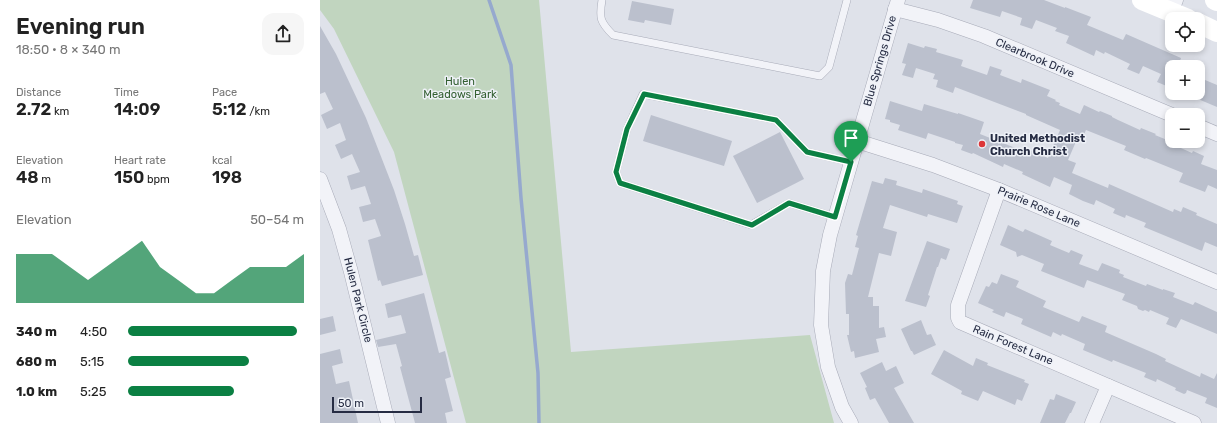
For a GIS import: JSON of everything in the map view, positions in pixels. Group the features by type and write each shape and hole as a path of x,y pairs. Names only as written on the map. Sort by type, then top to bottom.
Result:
{"main road":[{"path":"1142,0 1178,10"},
{"path":"1205,27 1217,32"}],"street":[{"name":"Clearbrook Drive","path":"897,5 984,36 1165,112"},
{"name":"Blue Springs Drive","path":"851,423 842,406 828,366 821,325 823,271 835,217 897,5"},
{"path":"1205,129 1217,134"},
{"name":"Prairie Rose Lane","path":"857,141 933,165 999,190 1217,282"},
{"name":"Hulen Park Circle","path":"320,179 339,229 351,272 388,423"},
{"name":"Rain Forest Lane","path":"999,190 958,305 958,318 960,322 1194,423"},
{"path":"1092,423 1108,386"}],"lane":[{"path":"602,0 599,15 606,28 613,35 820,76 829,67 847,0"},
{"path":"835,217 789,203 752,225 620,183 616,172 627,129 644,94 776,120 807,152 851,162"}],"green space":[{"name":"Hulen Meadows Park","path":"320,0 539,0 571,352 810,335 834,423 466,423 394,152 334,29 320,10"}],"building":[{"path":"973,0 1044,0 1091,17 1087,25 1123,40 1126,34 1181,58 1180,60 1165,60 1165,85 1157,82 1161,74 1143,66 1139,74 1127,69 1130,64 1105,52 1104,54 1096,50 1094,56 1066,43 1069,36 1055,31 1057,28 1036,20 1032,29 1020,25 1022,18 1002,11 1000,17 970,8"},
{"path":"632,1 674,9 671,25 645,20 644,23 628,20"},
{"path":"320,26 336,54 366,118 394,190 414,256 418,255 423,275 382,286 380,280 378,281 368,240 381,236 375,219 363,222 359,207 371,204 365,186 351,190 347,176 360,172 352,154 341,159 335,145 346,140 340,123 327,129 321,115 333,109 325,92 320,94"},
{"path":"908,43 924,48 925,46 937,49 936,52 963,60 961,66 987,75 990,66 1002,70 1000,75 1021,83 1022,79 1050,90 1047,96 1060,103 1059,105 1080,114 1084,105 1112,116 1140,130 1141,128 1156,134 1155,135 1165,139 1165,148 1181,148 1204,156 1201,164 1217,170 1217,189 1208,185 1205,192 1179,182 1183,173 1124,150 1126,146 1086,130 1082,139 1078,137 1068,160 1076,163 1072,173 1108,188 1109,184 1173,212 1174,209 1181,212 1183,207 1197,213 1196,215 1217,224 1217,247 1205,242 1202,251 1144,227 1146,223 1126,215 1125,218 1113,213 1115,209 1096,200 1094,205 1083,201 1069,194 1072,185 1054,177 1050,187 1022,174 1023,172 1004,164 1003,167 973,153 972,154 961,150 963,145 955,142 928,133 926,139 898,130 900,125 885,119 890,101 922,111 924,104 984,122 980,134 1024,151 1025,148 1048,158 1060,130 1026,114 955,87 953,93 936,87 938,80 933,79 935,74 916,68 913,78 902,75 906,64 902,63"},
{"path":"1205,80 1217,85 1217,107 1200,100 1205,100"},
{"path":"651,115 732,141 724,166 643,141"},
{"path":"780,132 804,179 757,203 733,156"},
{"path":"885,178 897,181 896,185 922,193 923,189 958,201 957,204 963,206 957,223 928,214 927,217 890,205 883,228 897,232 891,256 879,253 868,297 873,297 873,306 879,306 879,328 884,327 886,337 876,339 879,352 855,358 854,351 851,352 847,335 849,335 849,314 846,314 845,283 848,274 852,275 859,248 855,247 858,236 856,235 872,181 883,184"},
{"path":"1008,225 1023,232 1025,229 1052,241 1050,245 1069,253 1071,250 1083,255 1079,264 1098,271 1102,263 1120,270 1119,273 1124,275 1123,277 1146,286 1147,284 1175,293 1173,297 1193,305 1195,302 1217,312 1217,334 1181,319 1176,328 1166,324 1169,318 1150,310 1149,312 1145,310 1143,311 1138,309 1137,306 1122,300 1125,294 1087,280 1084,288 1041,271 1044,264 1022,255 1017,257 1016,252 1000,245"},
{"path":"927,241 950,249 946,260 941,258 937,267 928,295 930,296 926,307 905,301"},
{"path":"1001,274 1019,281 1016,287 1046,301 1043,307 1079,322 1082,316 1107,326 1105,332 1156,354 1166,359 1165,361 1200,377 1201,373 1214,379 1217,373 1217,408 1205,403 1207,398 1187,390 1184,394 1175,390 1176,388 1157,379 1156,382 1144,377 1146,373 1113,360 1112,362 1083,350 1085,344 1062,334 1061,336 1053,332 1051,337 1021,324 1023,319 1006,312 1004,317 992,312 994,310 978,303 986,286 989,287 992,282 997,284"},
{"path":"424,293 439,353 445,351 451,377 445,379 453,411 445,413 447,423 415,423 400,367 402,366 396,344 378,347 376,340 406,333 401,315 388,318 385,304"},
{"path":"333,316 336,331 320,335 320,319"},
{"path":"921,320 927,335 931,334 936,345 914,355 901,329"},
{"path":"340,349 343,363 332,366 336,384 349,381 358,423 320,423 320,354"},
{"path":"944,350 973,366 976,358 988,363 987,365 1025,380 1024,382 1029,384 1022,401 1017,399 1015,405 983,391 978,401 961,394 962,391 931,374"},
{"path":"882,362 886,371 896,366 904,383 894,388 914,423 889,423 875,398 870,400 865,388 867,387 860,373"},
{"path":"1056,394 1076,402 1071,413 1065,423 1040,423 1050,399 1054,400"}],"waterway":[{"path":"489,0 511,65 521,198 538,373 539,423"}],"place":[{"name":"United Methodist Church Christ","path":"982,144"}],"route":[{"path":"644,94 776,120 807,152 851,162 835,217 789,203 752,225 620,183 616,172 627,129 644,94"}]}
